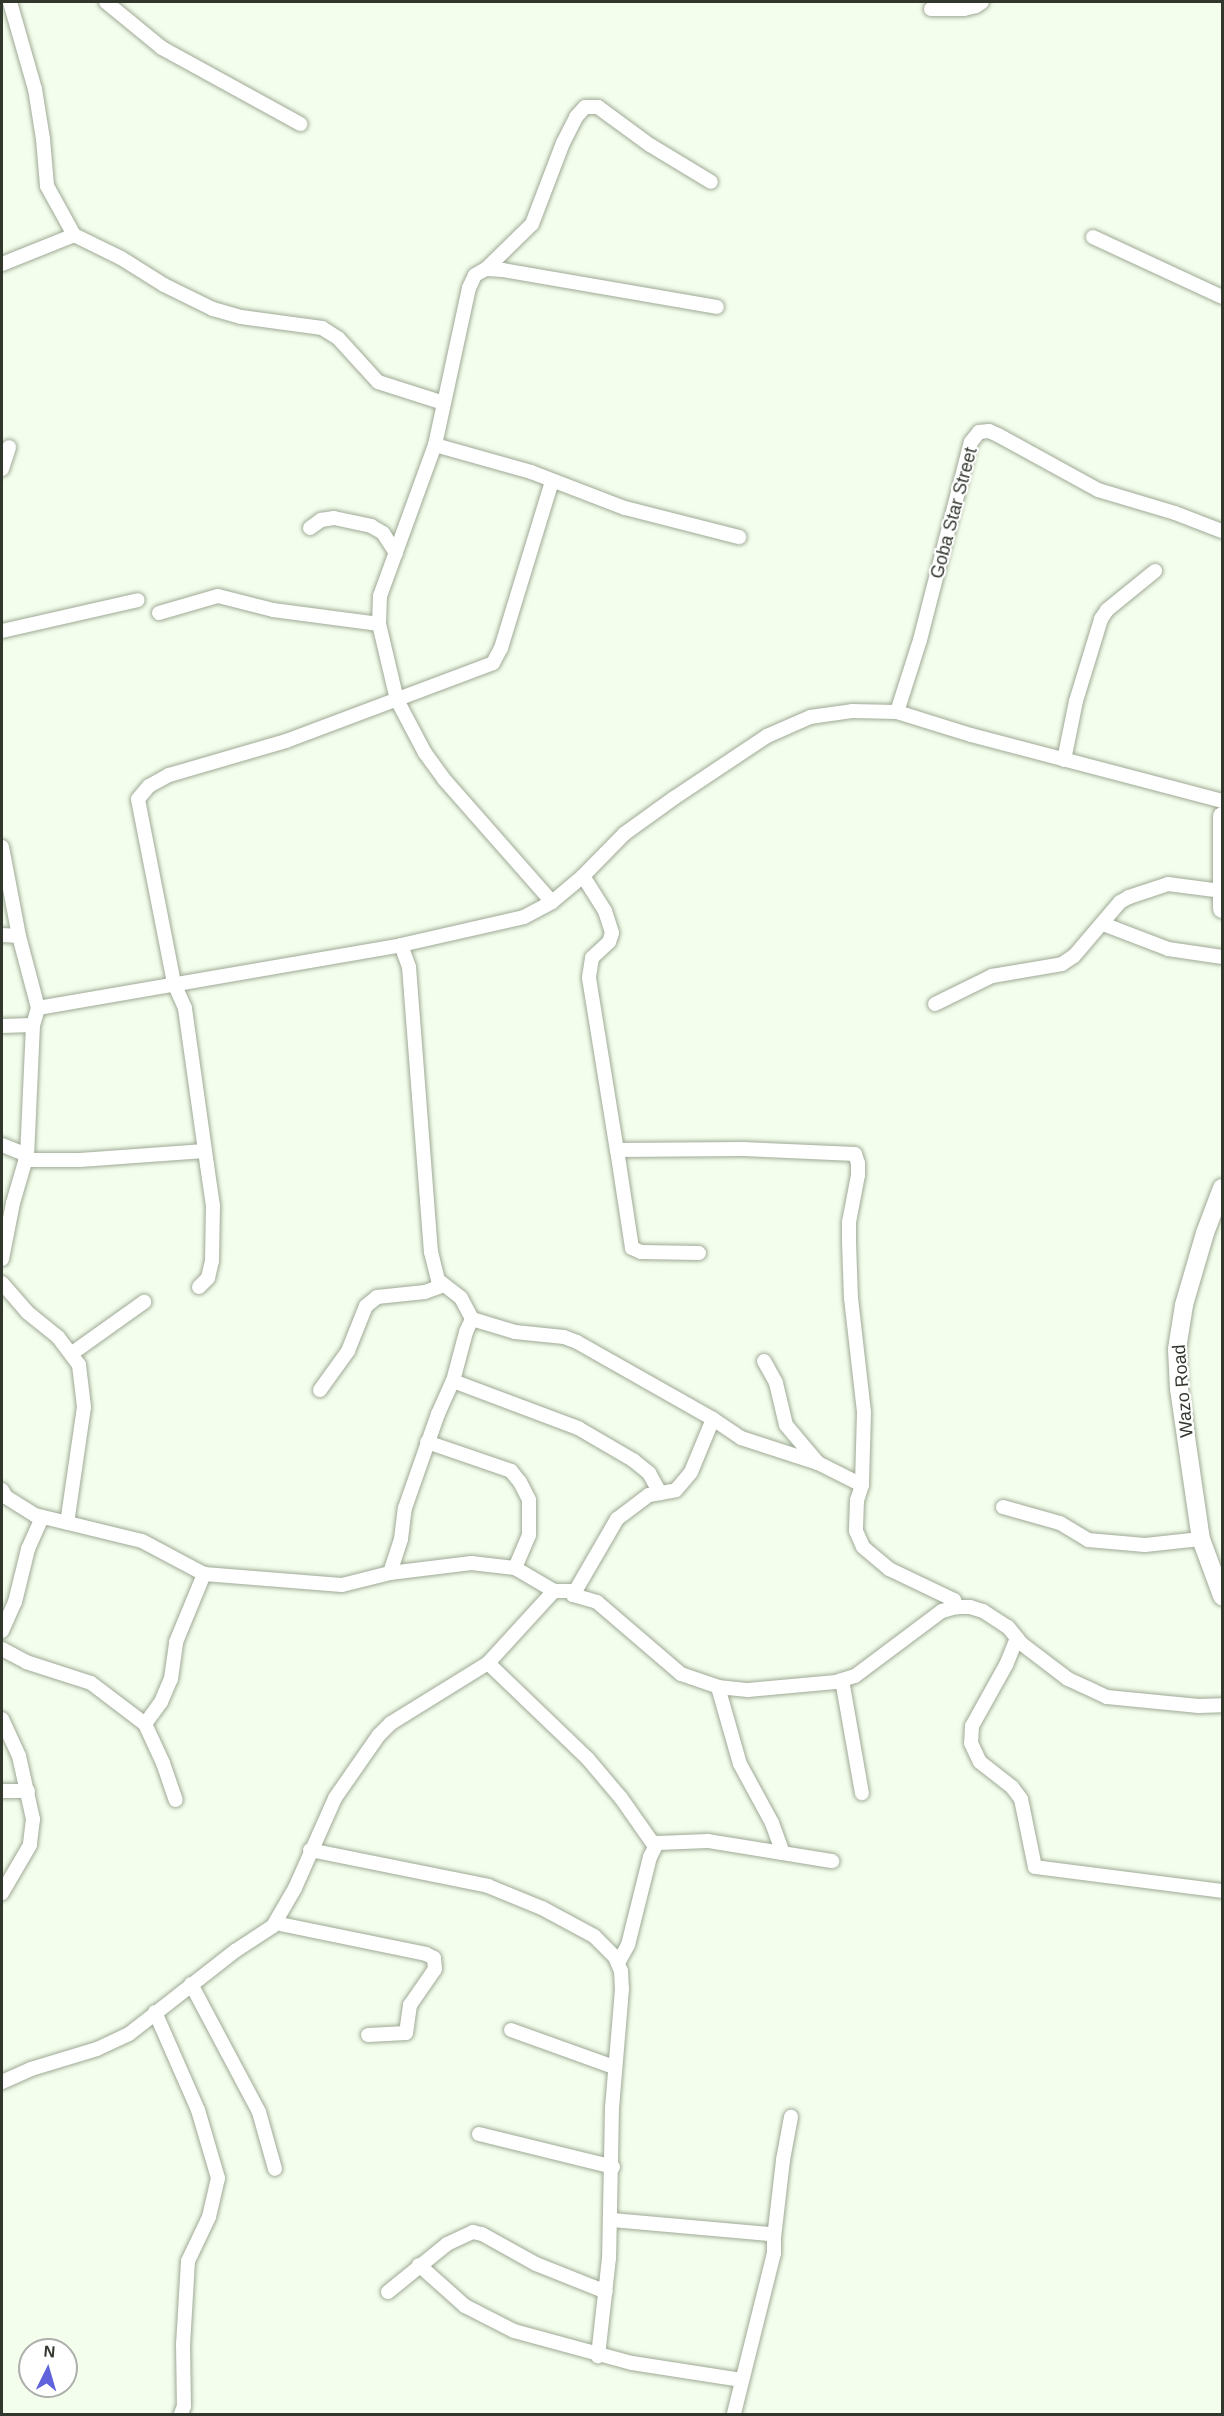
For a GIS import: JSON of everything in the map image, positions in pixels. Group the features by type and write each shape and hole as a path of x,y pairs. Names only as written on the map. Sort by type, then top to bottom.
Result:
{"main road":[{"path":"1222,816 1222,900"},
{"name":"Wazo Road","path":"1222,1188 1205,1233 1184,1305 1177,1349 1179,1389 1202,1539 1222,1596"}],"street":[{"path":"10,2 36,89 44,139 47,186 74,235 121,258 164,285 213,309 241,317 322,328 338,338 378,382 444,403"},
{"path":"106,2 162,48 300,124"},
{"path":"931,9 964,9 982,2"},
{"path":"552,902 444,779 426,753 397,700 379,624 380,596 435,445 469,288 476,275 486,269 532,224 563,143 576,117 585,107 598,107 650,145 711,182"},
{"path":"2,264 74,235"},
{"path":"1094,237 1222,297"},
{"path":"486,269 526,273 617,292 717,307"},
{"name":"Goba Star Street","path":"897,712 920,640 971,442 979,432 989,431 998,435 1098,490 1175,513 1222,531"},
{"path":"435,445 531,472 552,482 625,508 739,537"},
{"path":"2,469 9,447"},
{"path":"199,1287 208,1278 212,1261 213,1206 185,1008 174,983 138,799 149,786 169,775 286,741 493,663 501,648 552,482"},
{"path":"310,528 321,520 334,518 371,526 383,533 396,553"},
{"path":"1064,760 1076,702 1101,619 1107,610 1155,572"},
{"path":"159,613 218,597 273,610 379,624"},
{"path":"2,631 138,600"},
{"path":"38,1008 401,945 524,917 552,902 583,876 624,834 767,736 810,717 852,711 897,712 1064,760 1222,801"},
{"path":"2,847 19,936 38,1008 33,1025 26,1157 2,1258"},
{"path":"583,876 605,911 612,933 609,942 592,958 589,978 632,1248 641,1252 699,1253"},
{"path":"935,1004 992,976 1062,964 1074,956 1120,902 1168,885 1222,900"},
{"path":"1103,924 1168,950 1222,957"},
{"path":"2,935 19,936"},
{"path":"401,945 409,967 431,1252 438,1280 461,1298 472,1319 515,1332 564,1337 577,1342 713,1419 741,1438 756,1445 818,1463 862,1485"},
{"path":"2,1026 33,1025"},
{"path":"2,1145 26,1157 80,1160 205,1151"},
{"path":"617,1150 762,1149 855,1154 858,1175 849,1222 849,1242 851,1298 864,1412 862,1485 857,1500 856,1531 862,1547 889,1569 954,1600 957,1607"},
{"path":"2,1283 27,1312 58,1337 79,1365 84,1407 67,1522"},
{"path":"320,1390 348,1351 366,1306 377,1297 425,1292 444,1285"},
{"path":"71,1354 144,1302"},
{"path":"390,1572 401,1539 405,1508 427,1442 453,1382 466,1332 472,1319"},
{"path":"764,1361 776,1383 786,1425 818,1463"},
{"path":"453,1382 578,1428 633,1460 649,1473 660,1493"},
{"path":"573,1595 617,1519 649,1495 676,1490 691,1472 713,1419"},
{"path":"427,1442 511,1471 520,1482 529,1500 529,1535 515,1568"},
{"path":"3,1497 42,1517 142,1541 204,1574 342,1586 390,1572 471,1563 515,1568 554,1591 572,1592 573,1595 597,1602 681,1674 718,1688 748,1690 842,1680 855,1676 942,1611 957,1607 983,1611 1008,1627 1017,1638 1068,1679 1107,1696 1199,1706 1222,1705"},
{"path":"1003,1507 1060,1523 1088,1540 1145,1545 1202,1539"},
{"path":"2,1631 15,1602 28,1549 42,1517"},
{"path":"145,1724 161,1702 171,1679 176,1642 204,1574"},
{"path":"2,2082 31,2069 97,2049 129,2034 191,1984 275,1923 295,1888 335,1798 379,1735 391,1723 489,1663 554,1591"},
{"path":"1017,1638 1006,1665 972,1726 971,1743 980,1762 1012,1787 1021,1799 1035,1867 1222,1890"},
{"path":"2,1649 26,1662 91,1683 145,1724 163,1763 176,1800"},
{"path":"489,1663 588,1759 621,1798 654,1845 628,1945 618,1963"},
{"path":"842,1680 862,1793"},
{"path":"718,1688 740,1764 772,1823 783,1853"},
{"path":"2,1719 19,1756 33,1819 31,1841 2,1893"},
{"path":"2,1791 28,1791"},
{"path":"654,1845 663,1842 708,1841 832,1861"},
{"path":"310,1850 488,1886 542,1908 594,1936 606,1945 618,1963 622,1989 614,2067 612,2220 598,2355"},
{"path":"275,1923 426,1954 434,1958 435,1969 411,2005 406,2032 396,2035 368,2035"},
{"path":"191,1984 259,2112 275,2169"},
{"path":"155,2012 198,2110 218,2178 209,2217 188,2261 183,2344 184,2406 181,2415"},
{"path":"511,2030 614,2067"},
{"path":"734,2415 774,2253 783,2160 791,2117"},
{"path":"479,2134 613,2167"},
{"path":"612,2220 769,2234 774,2238"},
{"path":"388,2292 447,2244 473,2232 482,2234 536,2264 606,2292"},
{"path":"419,2265 465,2306 497,2324 598,2355 742,2380"}]}
